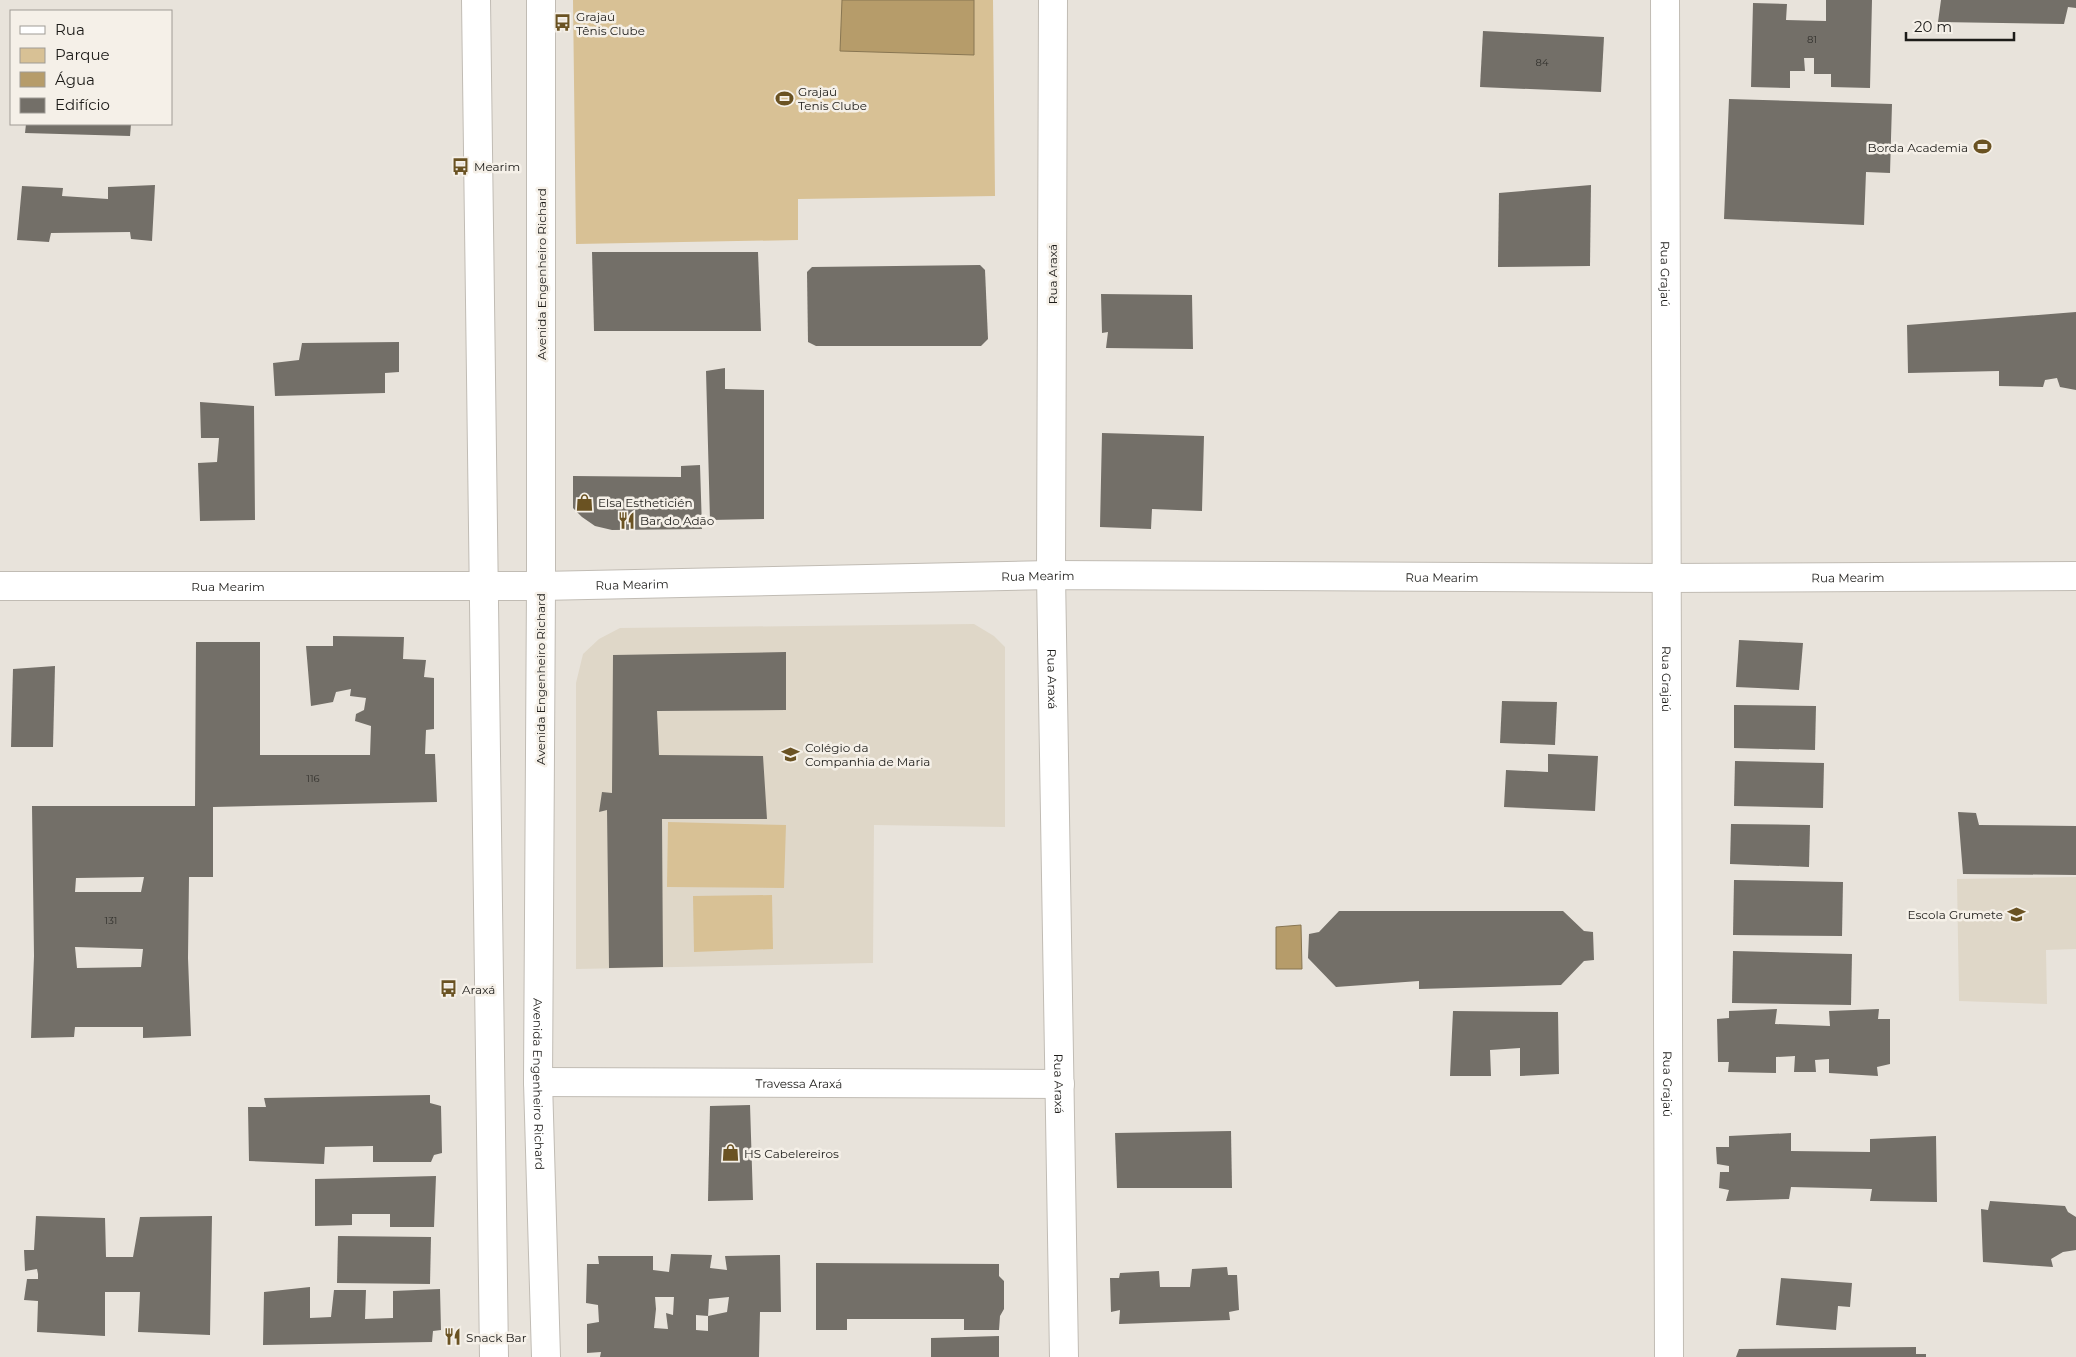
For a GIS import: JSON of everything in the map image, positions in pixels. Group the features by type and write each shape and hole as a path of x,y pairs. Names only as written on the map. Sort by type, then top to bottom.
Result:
{"street":[{"path":"476,0 494,1357"},
{"name":"Avenida Engenheiro Richard","path":"541,0 541,586 538,1082 546,1357"},
{"name":"Rua Araxá","path":"1053,0 1050,575 1064,1357"},
{"name":"Rua Grajaú","path":"1665,0 1669,1357"},
{"name":"Rua Mearim","path":"0,586 484,584 541,586 1050,575 1667,578 2076,576"},
{"name":"Travessa Araxá","path":"538,1082 1060,1084"}],"shaded area":[{"name":"Colégio da Companhia de Maria","path":"974,624 994,636 1005,647 1005,827 874,825 873,963 576,969 576,683 583,654 599,639 620,628"},
{"name":"Escola Grumete","path":"2076,877 2076,949 2046,950 2047,1004 1959,1001 1957,879"}],"green space":[{"name":"Grajaú Tenis Clube","path":"573,0 993,0 995,196 798,199 798,240 576,244"},
{"path":"668,822 786,825 784,888 667,887"},
{"path":"772,895 773,949 694,952 693,896"}],"water":[{"path":"842,0 974,0 974,55 840,51"},
{"path":"1301,925 1302,969 1276,969 1276,927"}],"building":[{"path":"1826,0 1872,0 1870,88 1831,87 1831,74 1814,74 1814,58 1804,58 1805,71 1790,71 1790,88 1751,87 1753,3 1787,4 1786,20 1826,21"},
{"path":"1941,0 2076,0 2076,8 2068,7 2064,24 1938,22"},
{"path":"1483,31 1604,37 1601,92 1480,87"},
{"path":"1729,99 1892,104 1890,173 1866,172 1864,225 1724,219"},
{"path":"26,125 131,125 130,136 25,133"},
{"path":"155,185 152,241 131,239 130,232 51,233 49,242 17,240 22,186 63,188 62,196 108,199 108,187"},
{"path":"1591,185 1590,266 1498,267 1499,193"},
{"path":"592,252 758,252 761,331 594,331"},
{"path":"980,265 985,270 988,339 981,346 816,346 808,342 807,272 812,267"},
{"path":"1101,294 1192,295 1193,349 1106,348 1108,332 1102,333"},
{"path":"2076,312 2076,390 2060,387 2057,378 2045,380 2043,387 1999,386 1999,371 1908,373 1907,325"},
{"path":"399,342 399,372 385,373 385,393 275,396 273,363 299,360 302,343"},
{"path":"725,368 725,389 764,390 764,519 710,520 706,371"},
{"path":"200,402 254,406 255,520 200,521 198,463 217,462 219,438 201,438"},
{"path":"1102,433 1204,436 1202,511 1152,509 1151,529 1100,527"},
{"path":"700,465 702,529 612,530 595,526 573,508 573,476 681,477 681,466"},
{"path":"333,636 404,637 403,659 426,660 424,677 434,678 434,729 426,730 425,754 435,754 437,802 213,807 213,877 189,877 188,958 191,1036 143,1038 143,1027 75,1027 74,1037 31,1038 34,956 32,806 195,806 196,642 260,642 260,755 370,755 371,726 355,721 356,714 364,710 366,698 350,696 351,689 336,692 333,702 311,706 306,646 333,646","holes":["144,877 141,892 75,892 76,878","75,947 143,949 141,967 77,968"]},
{"path":"1739,640 1803,643 1799,690 1736,687"},
{"path":"786,652 786,710 657,711 659,755 763,756 767,819 662,819 663,967 609,968 607,810 599,812 602,792 612,793 613,655"},
{"path":"55,666 53,747 11,747 13,669"},
{"path":"1502,701 1557,702 1555,745 1500,743"},
{"path":"1734,705 1816,706 1815,750 1734,748"},
{"path":"1548,754 1598,756 1595,811 1504,807 1506,770 1548,772"},
{"path":"1735,761 1824,763 1823,808 1734,806"},
{"path":"1958,812 1976,813 1979,825 2076,826 2076,875 1963,874"},
{"path":"1731,824 1810,825 1809,867 1730,864"},
{"path":"1734,880 1843,882 1842,936 1733,935"},
{"path":"1339,911 1563,911 1584,931 1593,932 1594,960 1584,961 1561,985 1419,989 1419,981 1336,987 1308,958 1309,934 1319,932"},
{"path":"1733,951 1852,954 1851,1005 1732,1003"},
{"path":"1777,1009 1775,1024 1830,1026 1829,1011 1879,1009 1878,1019 1890,1019 1890,1064 1877,1067 1878,1076 1829,1073 1829,1059 1815,1060 1816,1072 1794,1072 1795,1056 1776,1057 1776,1073 1728,1072 1729,1062 1718,1062 1717,1019 1729,1018 1729,1011"},
{"path":"1453,1011 1558,1012 1559,1074 1520,1076 1520,1048 1490,1050 1491,1076 1450,1076"},
{"path":"430,1095 430,1103 441,1106 442,1153 434,1155 431,1162 373,1162 373,1146 325,1147 324,1164 249,1161 248,1107 266,1107 264,1098"},
{"name":"HS Cabelereiros","path":"750,1105 753,1200 708,1201 710,1106"},
{"path":"1231,1131 1232,1188 1117,1188 1115,1133"},
{"path":"1791,1133 1791,1151 1870,1152 1870,1139 1936,1136 1937,1202 1870,1201 1872,1189 1791,1187 1789,1199 1726,1201 1729,1190 1719,1188 1720,1172 1729,1172 1729,1166 1717,1164 1716,1147 1729,1147 1729,1136"},
{"path":"436,1176 434,1227 390,1227 390,1214 352,1214 352,1225 315,1226 315,1179"},
{"path":"1990,1201 2065,1206 2068,1212 2076,1217 2076,1250 2063,1252 2051,1259 2053,1267 1983,1262 1981,1209 1988,1210"},
{"path":"36,1216 105,1218 106,1257 133,1257 140,1217 212,1216 210,1335 138,1332 140,1292 105,1292 105,1336 37,1332 38,1301 24,1300 27,1279 38,1279 37,1269 25,1271 24,1250 34,1250"},
{"path":"338,1236 431,1237 430,1284 337,1283"},
{"path":"671,1254 712,1255 710,1268 727,1270 725,1256 780,1255 781,1312 760,1312 759,1357 600,1357 601,1352 587,1353 587,1324 599,1322 598,1305 586,1303 587,1264 599,1264 598,1256 653,1256 653,1270 669,1272","holes":["655,1297 674,1297 673,1315 666,1313 668,1329 654,1328","729,1297 727,1312 708,1316 709,1299","696,1315 708,1316 708,1331 696,1330"]},
{"path":"816,1263 999,1264 999,1276 1004,1281 1004,1309 1000,1316 999,1330 964,1330 964,1319 847,1319 847,1330 816,1330"},
{"path":"1227,1267 1228,1275 1237,1275 1239,1310 1229,1312 1230,1320 1119,1324 1120,1310 1111,1312 1110,1278 1119,1278 1120,1273 1159,1271 1160,1287 1190,1287 1192,1269"},
{"path":"1781,1278 1852,1283 1850,1307 1838,1306 1836,1330 1776,1325"},
{"path":"310,1287 310,1318 331,1317 334,1290 366,1290 365,1319 393,1318 393,1291 440,1289 441,1330 433,1331 432,1342 263,1345 264,1292"},
{"path":"999,1336 999,1357 931,1357 931,1338"},
{"path":"1916,1347 1916,1354 1926,1354 1926,1357 1736,1357 1739,1349"}],"place":[{"name":"Grajaú Tênis Clube","path":"562,23"},
{"name":"Grajaú Tenis Clube","path":"784,98"},
{"name":"Borda Academia","path":"1982,147"},
{"name":"Mearim","path":"460,166"},
{"name":"Elsa Estheticién","path":"584,502"},
{"name":"Bar do Adão","path":"626,520"},
{"name":"Colégio da Companhia de Maria","path":"791,754"},
{"name":"Escola Grumete","path":"2017,914"},
{"name":"Araxá","path":"448,989"},
{"name":"HS Cabelereiros","path":"730,1153"},
{"name":"Snack Bar","path":"452,1337"}]}
